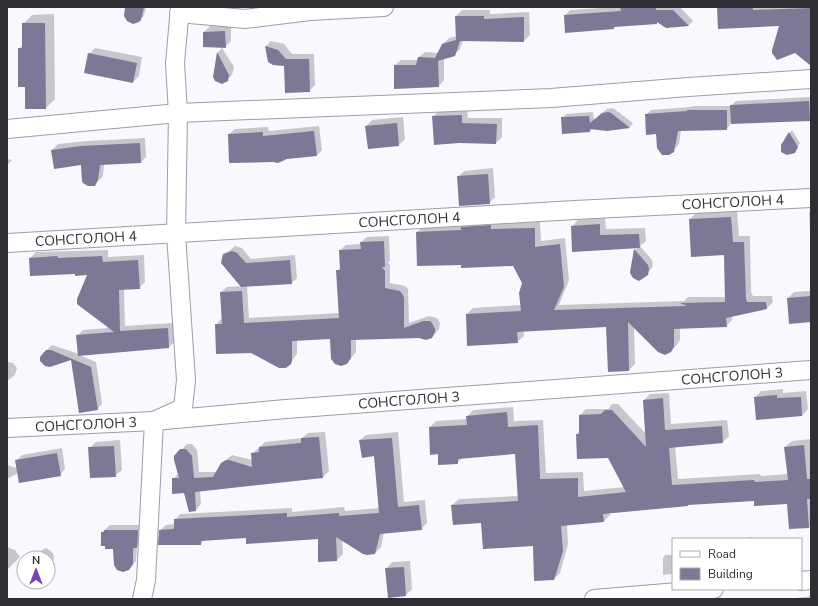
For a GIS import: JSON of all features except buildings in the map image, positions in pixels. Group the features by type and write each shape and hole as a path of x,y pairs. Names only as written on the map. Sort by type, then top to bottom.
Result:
{"street":[{"path":"142,599 146,580 154,421 183,408 186,380 176,234 178,113 175,63 179,10 245,19 310,10 384,7"},
{"path":"7,129 178,113 551,98 688,86 811,79"},
{"name":"СОНСГОЛОН 4","path":"7,243 575,210 811,198"},
{"name":"СОНСГОЛОН 3","path":"7,428 154,421 286,409 811,370"},
{"path":"594,599 702,590"}]}
